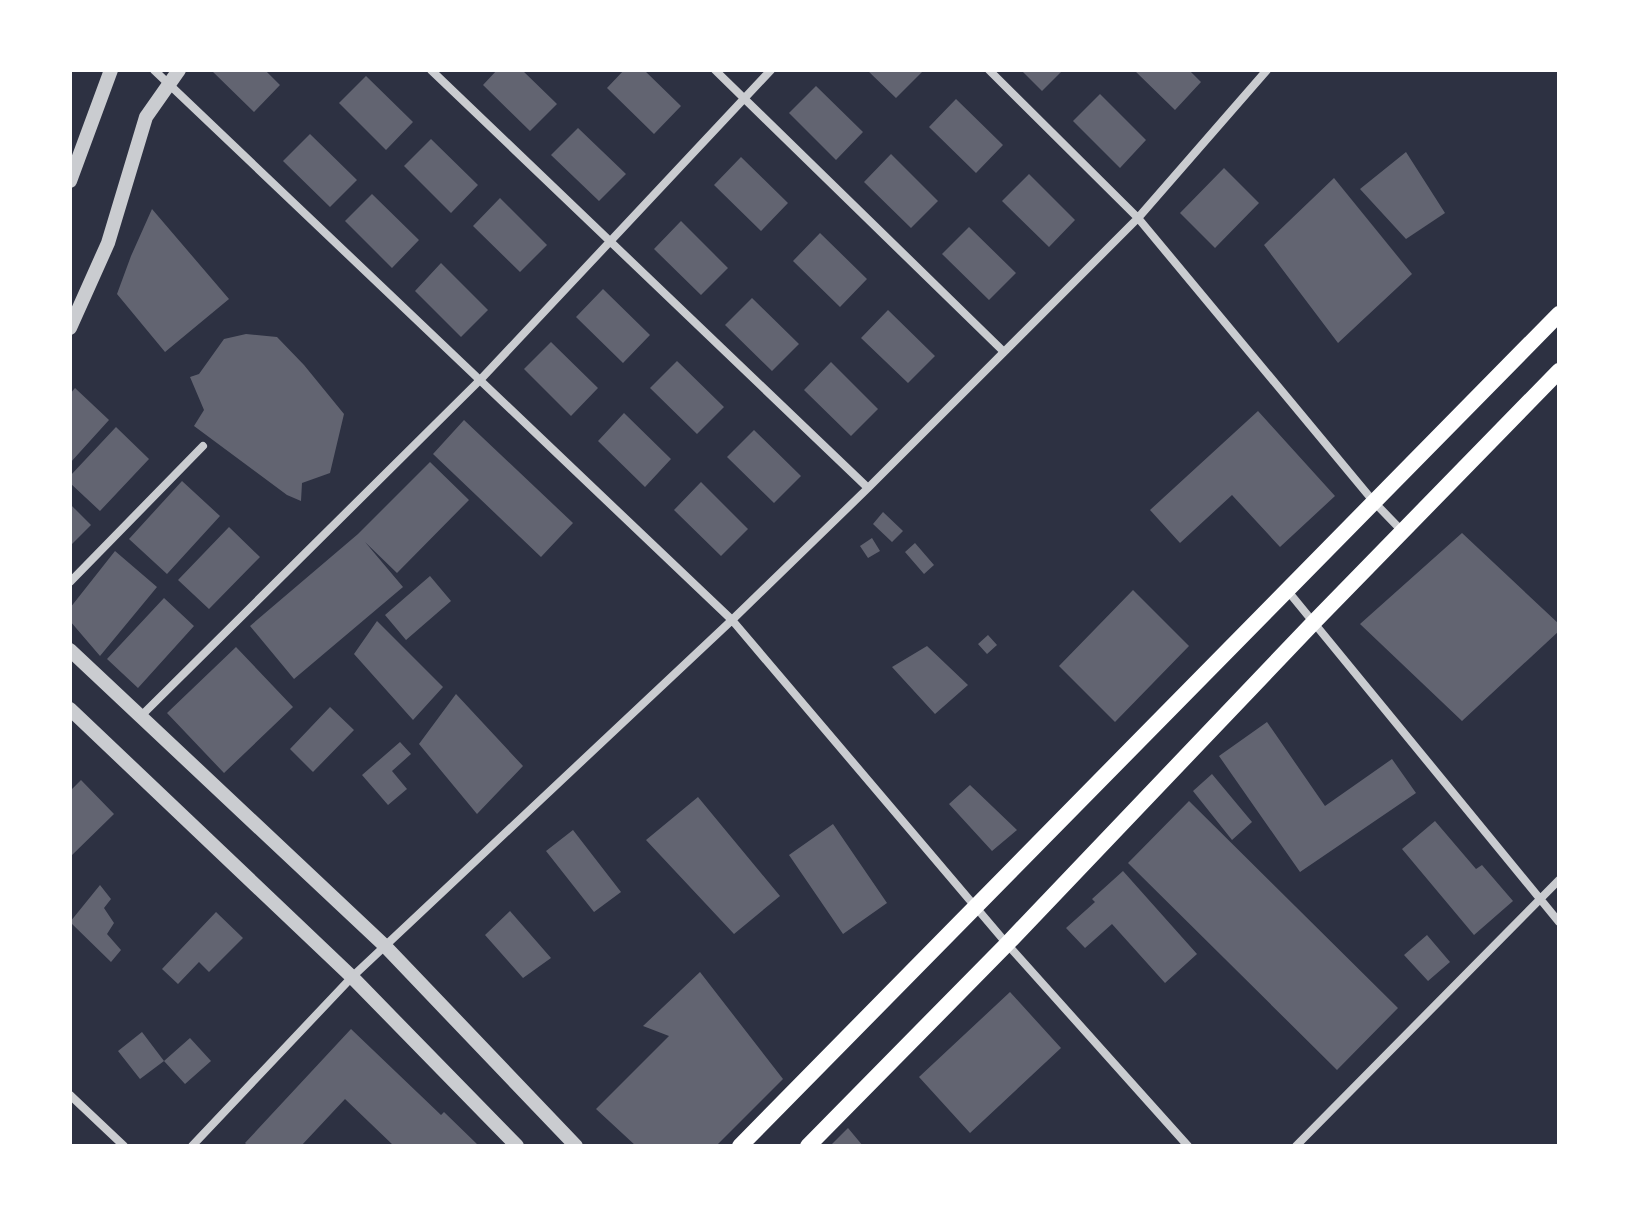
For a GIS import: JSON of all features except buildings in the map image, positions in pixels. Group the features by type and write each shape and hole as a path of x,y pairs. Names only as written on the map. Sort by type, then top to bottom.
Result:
{"main road":[{"path":"740,1146 1559,314"},
{"path":"808,1146 1559,371"}],"street":[{"path":"70,181 111,70"},
{"path":"154,70 732,620 1007,944 1188,1146"},
{"path":"70,328 108,243 146,117 179,70"},
{"path":"431,70 868,488"},
{"path":"715,70 1003,351"},
{"path":"141,716 481,379 771,70"},
{"path":"989,70 1138,218 1374,502 1404,532"},
{"path":"192,1146 352,977 732,620 1138,218 1262,72"},
{"path":"70,582 203,446"},
{"path":"1287,590 1559,922"},
{"path":"70,650 385,946 576,1146"},
{"path":"70,709 352,977 517,1146"},
{"path":"1296,1146 1559,880"},
{"path":"70,1095 124,1146"}]}
